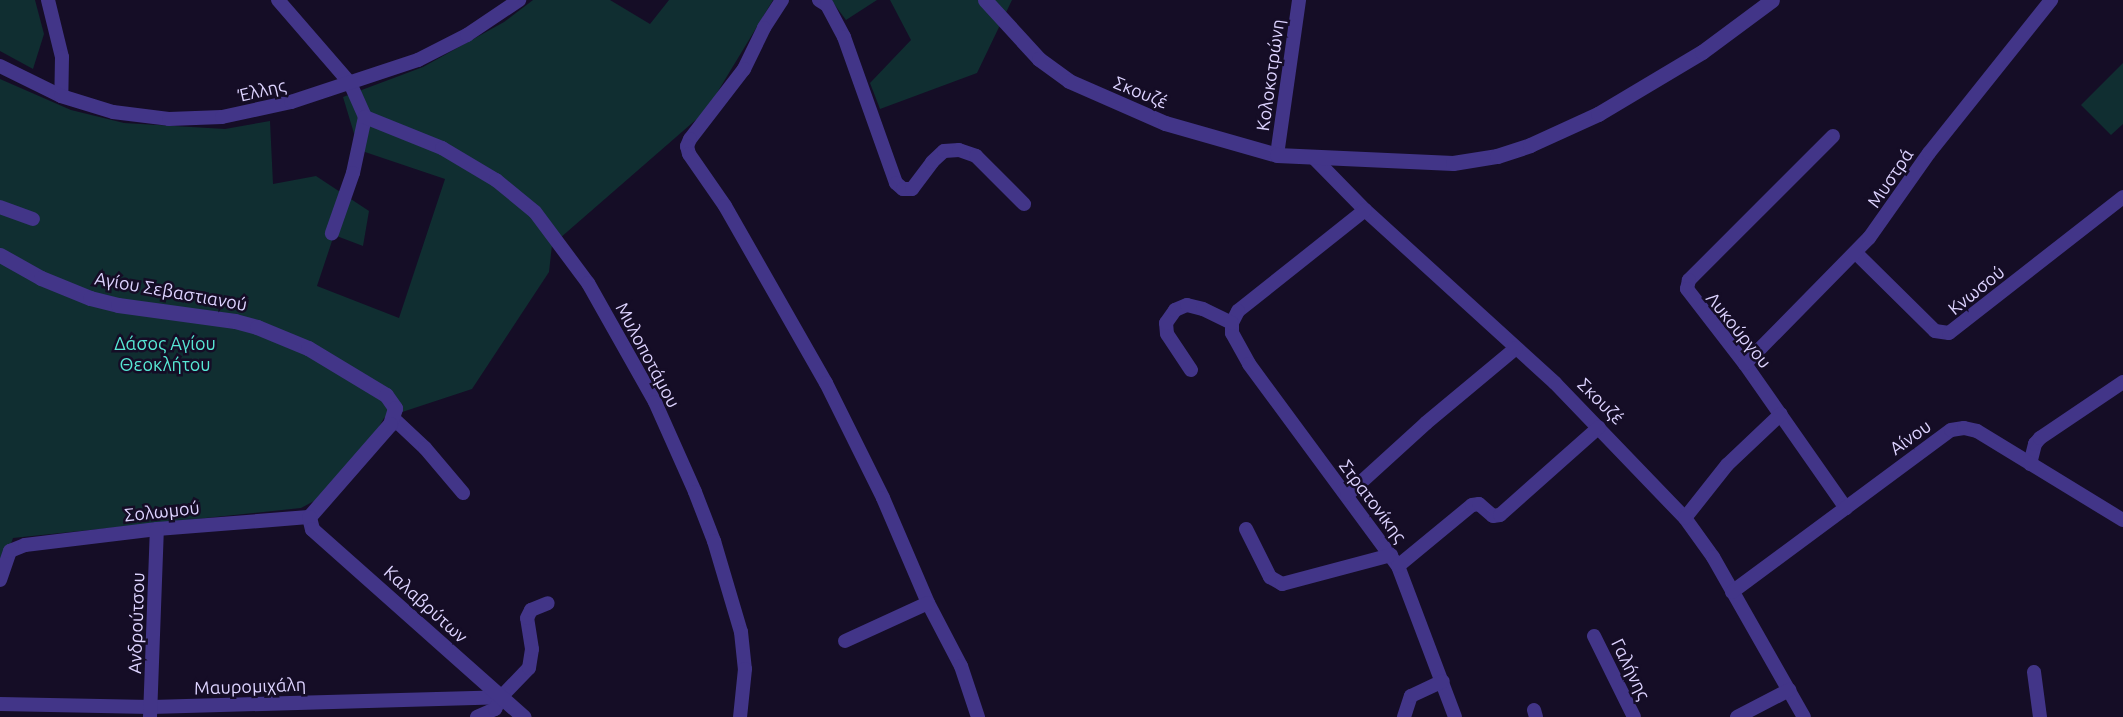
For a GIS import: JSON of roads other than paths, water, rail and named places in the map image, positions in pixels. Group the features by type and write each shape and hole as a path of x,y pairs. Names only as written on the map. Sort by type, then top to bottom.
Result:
{"street":[{"path":"48,0 62,57 61,96"},
{"path":"278,0 350,83 365,117 353,173 332,232"},
{"name":"Έλλης","path":"0,66 61,96 129,115 187,119 222,117 272,107 350,83 439,50 519,0"},
{"path":"782,0 764,28 744,69 690,139 687,146 689,154 725,206 826,383 883,498 928,603 961,666 978,717"},
{"path":"819,0 827,5 844,38 896,183 903,189 912,189 932,162 944,151 960,150 976,156 1024,204"},
{"name":"Σκουζέ","path":"985,0 1039,59 1069,81 1165,123 1276,155 1453,163 1486,158 1530,145 1598,114 1702,52 1772,0"},
{"name":"Κολοκοτρώνη","path":"1276,155 1299,0"},
{"name":"Μυστρά","path":"1745,363 1856,253 1882,221 1929,153 2051,0"},
{"name":"Μυλοποτάμου","path":"365,117 442,148 496,180 535,212 588,283 655,402 695,492 714,542 741,632 745,669 740,717"},
{"name":"Λυκούργου","path":"1833,136 1687,284 1688,294 1745,363 1846,508"},
{"name":"Σκουζέ","path":"1314,158 1365,210 1599,427 1685,518 1706,544 1804,717"},
{"name":"Κνωσού","path":"1856,253 1935,331 1949,333 2123,197"},
{"path":"0,207 33,219"},
{"path":"1191,370 1167,334 1166,323 1174,310 1187,305 1232,323 1238,311 1279,276 1365,210"},
{"name":"Αγίου Σεβαστιανού","path":"0,255 41,279 90,298 118,305 235,321 287,339 383,393 395,408 393,418"},
{"name":"Στρατονίκης","path":"1232,323 1232,333 1249,364 1395,560 1455,717"},
{"path":"1347,495 1426,423 1516,348"},
{"path":"2030,464 2040,438 2123,382"},
{"path":"1685,518 1727,465 1781,414"},
{"path":"309,517 344,480 393,418 424,448 463,493"},
{"path":"1246,529 1270,577 1282,584 1395,560 1472,505 1479,504 1493,516 1500,515 1599,427"},
{"name":"Αίνου","path":"1732,592 1951,430 1964,428 1977,431 2123,520"},
{"name":"Σολωμού","path":"0,580 7,556 12,549 19,547 157,529 309,517"},
{"name":"Καλαβρύτων","path":"309,517 312,529 524,717"},
{"name":"Ανδρούτσου","path":"150,712 157,529"},
{"path":"477,717 495,709 501,697 529,668 532,649 527,618 531,610 548,603"},
{"path":"845,641 928,603"},
{"name":"Γαλήνης","path":"1594,636 1634,717"},
{"path":"2034,672 2040,717"},
{"path":"1404,717 1411,696 1443,681"},
{"path":"1737,717 1790,690"},
{"name":"Μαυρομιχάλη","path":"0,704 150,712 501,697"}],"park label":[{"name":"Δάσος Αγίου Θεοκλήτου","path":"165,354"}]}
